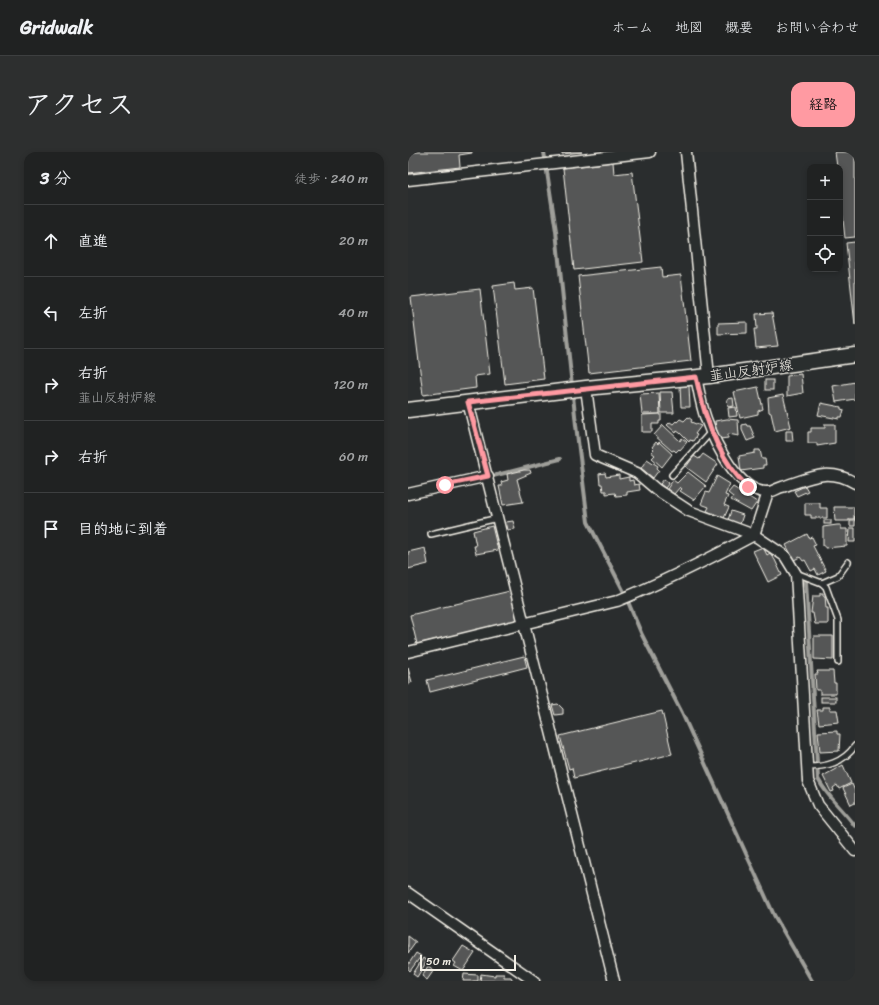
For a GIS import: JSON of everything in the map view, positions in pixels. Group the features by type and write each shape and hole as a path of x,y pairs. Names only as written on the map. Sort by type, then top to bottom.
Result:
{"main road":[{"name":"韮山反射炉線","path":"408,410 586,388 703,376 855,355"}],"street":[{"path":"408,180 650,152"},
{"path":"686,152 703,376 702,405 711,432 741,480 748,487 768,492 819,475 842,476 855,483"},
{"path":"586,388 595,455 637,473 657,490 688,511 754,535 785,556 795,573 810,767 808,781 818,805 855,851"},
{"path":"468,402 488,476 614,981"},
{"path":"408,494 488,476"},
{"path":"408,652 618,601 634,594 754,535 768,492"},
{"path":"408,894 534,981"}],"lane":[{"path":"672,475 711,432"},
{"path":"431,534 498,518"},
{"path":"822,583 838,576 848,562"},
{"path":"795,573 822,583 826,587 838,620 838,662"},
{"path":"810,767 820,767 842,760 855,746"}],"building":[{"path":"408,152 472,153 459,155 460,167 408,173"},
{"path":"562,152 582,152 562,154"},
{"path":"835,152 855,152 855,237 845,238 843,220 843,164 837,164"},
{"path":"613,162 614,174 632,172 643,262 574,270 563,168"},
{"path":"855,242 855,325 846,243"},
{"path":"661,267 662,277 681,275 691,361 589,373 578,276"},
{"path":"514,283 515,290 533,288 544,379 505,384 493,286"},
{"path":"480,289 490,374 475,376 476,388 423,395 411,297"},
{"path":"772,313 778,346 756,348 754,329 757,329 756,314"},
{"path":"747,322 747,333 718,334 718,323"},
{"path":"801,374 803,393 787,396 787,376"},
{"path":"765,380 773,380 773,390 765,390"},
{"path":"855,382 855,399 836,402 833,386"},
{"path":"680,386 689,386 690,407 681,407"},
{"path":"758,387 763,409 758,411 758,414 740,418 734,392"},
{"path":"660,392 672,392 674,413 661,413"},
{"path":"659,393 660,414 642,414 640,394"},
{"path":"783,395 791,427 775,431 771,413 769,412 768,398"},
{"path":"733,398 734,406 728,407 727,399"},
{"path":"821,403 841,407 841,409 844,410 842,417 839,417 839,419 818,415"},
{"path":"736,407 737,416 729,417 728,408"},
{"path":"661,414 661,421 659,421 659,424 652,424 652,432 642,432 642,415"},
{"path":"688,417 692,420 691,422 701,426 695,434 697,435 693,441 690,440 689,442 680,433 677,431 676,433 667,425 670,422 673,424 680,419 684,421"},
{"path":"727,419 738,420 739,436 728,434 728,438 720,439 715,421"},
{"path":"746,424 747,426 750,426 755,438 747,441 742,430 742,425"},
{"path":"825,424 835,424 835,443 817,446 817,443 808,443 808,432 811,432 811,428 825,428"},
{"path":"663,425 680,441 682,438 687,442 680,450 679,449 676,452 674,450 672,451 654,435"},
{"path":"786,431 792,431 793,441 786,441"},
{"path":"656,442 658,444 659,442 672,454 662,467 652,458 655,455 651,452 654,449 652,447"},
{"path":"755,450 760,450 762,459 765,459 766,465 763,465 763,468 741,471 739,456 755,453"},
{"path":"703,454 718,464 706,482 686,467 694,456 699,459"},
{"path":"647,459 658,466 657,468 659,470 653,478 641,468"},
{"path":"530,470 531,473 517,479 523,502 503,505 499,486 502,486 501,482 508,480 507,474"},
{"path":"688,472 706,486 694,500 680,491 682,489 680,487 674,494 667,489 673,480 677,483"},
{"path":"605,473 606,477 619,475 619,479 629,477 629,481 633,480 634,485 639,484 640,490 627,492 627,495 616,496 615,493 606,494 606,491 603,491 602,484 600,484 599,474"},
{"path":"717,476 730,484 725,495 728,496 724,505 729,507 724,518 707,511 709,507 701,504 706,492 709,493"},
{"path":"664,479 669,483 665,488 660,484"},
{"path":"805,486 808,491 797,496 794,491"},
{"path":"733,487 757,502 751,511 731,500 733,497 728,493"},
{"path":"805,503 820,503 820,508 827,508 827,518 811,518 811,515 805,515"},
{"path":"834,507 854,507 854,519 849,519 849,521 835,521"},
{"path":"731,511 743,515 740,524 728,520"},
{"path":"824,520 831,520 831,524 824,524"},
{"path":"850,520 855,520 855,526 850,526"},
{"path":"513,521 515,529 508,530 506,522"},
{"path":"841,525 841,529 847,529 847,546 825,548 825,546 823,546 823,527"},
{"path":"492,526 498,550 476,554 473,531"},
{"path":"850,528 855,528 855,542 849,542"},
{"path":"807,534 809,538 812,537 816,545 813,546 826,571 818,575 815,569 811,571 805,560 803,561 800,557 794,560 786,545"},
{"path":"763,547 767,555 770,553 775,560 782,575 768,582 753,551"},
{"path":"425,548 428,564 408,569 408,552"},
{"path":"510,591 518,620 417,644 410,615"},
{"path":"820,593 823,593 823,596 825,596 826,608 828,608 828,624 815,624 813,613 811,613 813,596 820,596"},
{"path":"814,636 833,636 833,660 814,659"},
{"path":"524,656 527,667 430,692 427,680"},
{"path":"408,668 412,682 408,685"},
{"path":"817,671 833,671 834,683 836,683 836,694 820,694 820,690 816,690 815,674 818,674"},
{"path":"821,697 836,697 836,702 821,702"},
{"path":"558,704 563,709 563,714 555,715 552,705"},
{"path":"823,707 830,707 830,710 837,710 839,722 819,724 817,710 823,710"},
{"path":"662,711 672,754 574,778 572,768 569,769 560,736"},
{"path":"837,731 837,734 840,734 839,751 820,752 818,732"},
{"path":"843,765 851,783 839,789 837,785 833,788 834,791 831,792 823,776"},
{"path":"852,784 855,791 855,803 851,805 843,788"},
{"path":"408,936 416,942 408,953"},
{"path":"463,946 475,953 463,971 454,966 456,963 453,961"},
{"path":"416,953 421,956 410,971 408,969 408,965"},
{"path":"423,958 427,961 417,977 413,974"},
{"path":"428,966 434,970 427,980 422,976"},
{"path":"464,974 478,975 478,981 463,981"},
{"path":"481,974 495,976 495,974 504,974 504,977 511,977 513,981 480,981"}],"waterway":[{"path":"544,152 556,231 576,425 588,522 623,590 642,635 682,713 774,915 812,981"},
{"path":"489,477 560,459"},
{"path":"806,582 818,779 826,792 855,826"}],"route":[{"path":"445,485 488,476 468,402 696,377 706,419 714,438 734,470 748,487"}]}
